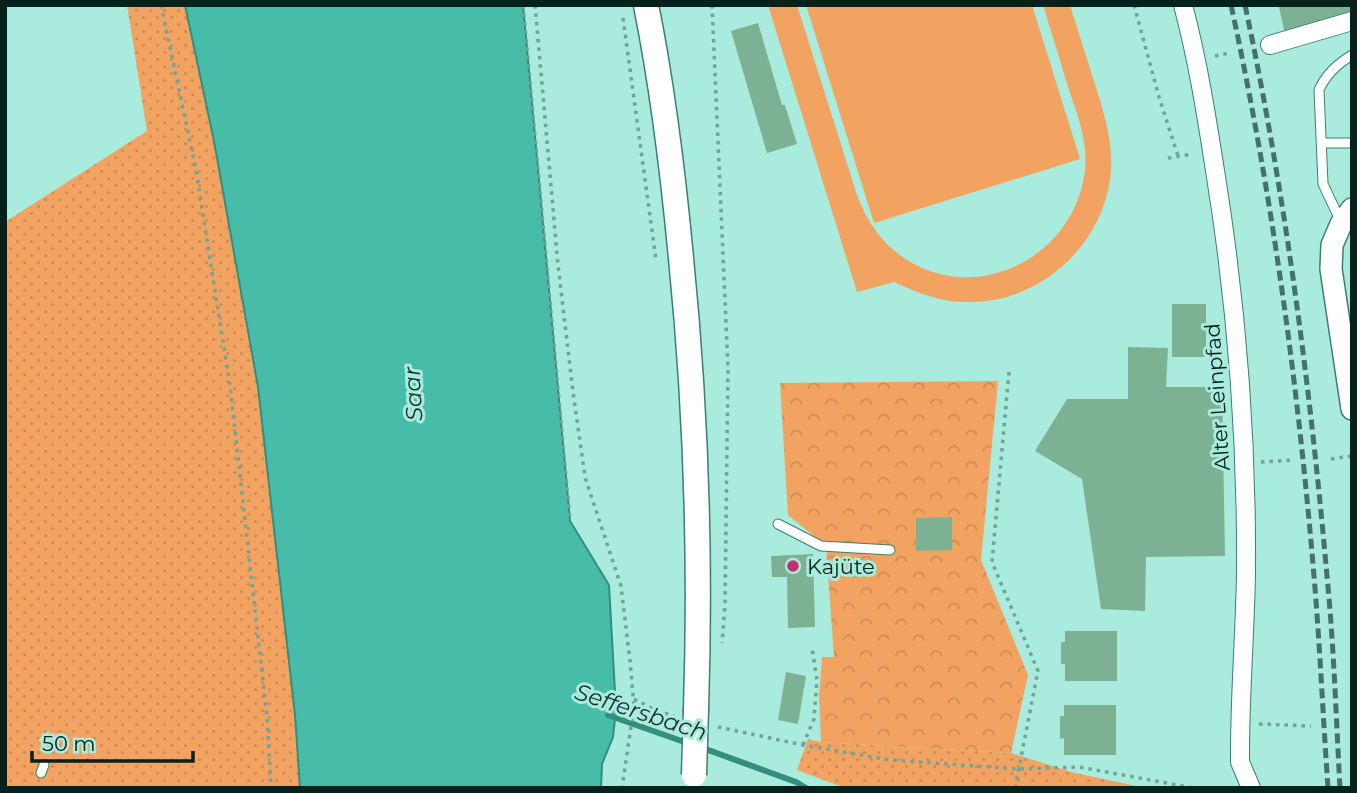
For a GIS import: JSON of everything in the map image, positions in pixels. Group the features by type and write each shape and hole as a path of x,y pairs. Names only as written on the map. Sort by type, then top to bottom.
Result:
{"main road":[{"path":"646,5 674,182 691,376 699,615 694,782"}],"street":[{"name":"Alter Leinpfad","path":"1182,5 1191,35 1228,252 1241,395 1245,583 1240,762 1251,788"},
{"path":"1270,45 1352,21"},
{"path":"1347,217 1332,245 1331,269 1352,409"}],"lane":[{"path":"1347,217 1323,184 1319,90 1332,69 1352,55"},
{"path":"1321,143 1352,143"},
{"path":"778,524 821,546 890,550"}],"path":[{"path":"161,5 196,170 230,386 267,716 271,788"},
{"path":"523,5 570,521"},
{"path":"534,5 558,265 585,477 621,586 634,699 622,788"},
{"path":"712,5 727,368 725,604 722,655"},
{"path":"1134,5 1178,156"},
{"path":"623,19 657,268"},
{"path":"1168,158 1212,151"},
{"path":"1009,372 992,562 1038,671 1016,788"},
{"path":"1331,458 1352,457"},
{"path":"1244,463 1294,460"},
{"path":"803,745 814,719 817,680 812,648"},
{"path":"634,699 656,711 696,717 803,745 890,760 1019,769 1079,767 1195,788"},
{"path":"1240,723 1311,726"}],"green space":[{"path":"127,5 185,5 214,141 258,387 295,715 300,788 5,788 5,222 147,131"},
{"path":"768,5 797,5 856,192 865,214 878,234 889,246 917,266 948,276 979,276 1010,269 1037,253 1060,231 1076,203 1085,170 1083,138 1043,5 1070,5 1104,114 1111,158 1106,196 1097,221 1083,243 1066,263 1045,279 1022,292 997,299 950,301 894,282 857,292"},
{"path":"806,5 1032,5 1080,159 874,223"},
{"path":"998,381 981,560 1028,675 1011,753 821,742 819,697 822,657 834,657 826,546 788,515 780,383"},
{"path":"808,739 1011,753 1075,773 1146,788 845,788 797,770"}],"water":[{"name":"Saar","path":"185,5 523,5 570,521 609,585 616,710 613,737 602,764 601,788 300,788 295,715 258,387 214,141"}],"building":[{"path":"1352,5 1352,13 1285,34 1279,7"},
{"path":"758,23 782,105 785,105 797,144 767,153 731,31"},
{"path":"1172,304 1206,304 1206,357 1172,357"},
{"path":"1128,347 1168,348 1166,387 1222,387 1225,556 1146,557 1145,611 1101,609 1082,479 1035,451 1067,399 1128,399"},
{"path":"952,517 952,550 916,551 916,518"},
{"path":"813,554 815,627 788,628 787,577 772,577 771,556"},
{"path":"1065,631 1117,631 1117,681 1065,681 1065,664 1061,664 1061,642 1065,642"},
{"path":"786,672 806,676 798,724 778,720"},
{"path":"1064,705 1116,705 1116,755 1064,755 1064,738 1060,739 1060,716 1064,716"}],"waterway":[{"name":"Seffersbach","path":"608,715 690,744"},
{"name":"Seffersbach","path":"700,747 806,788"}],"railway":[{"path":"1231,5 1259,147 1292,361 1314,576 1328,788"},
{"path":"1245,5 1284,218 1304,361 1329,603 1340,788"}],"place":[{"name":"Kajüte","path":"793,566"}]}
